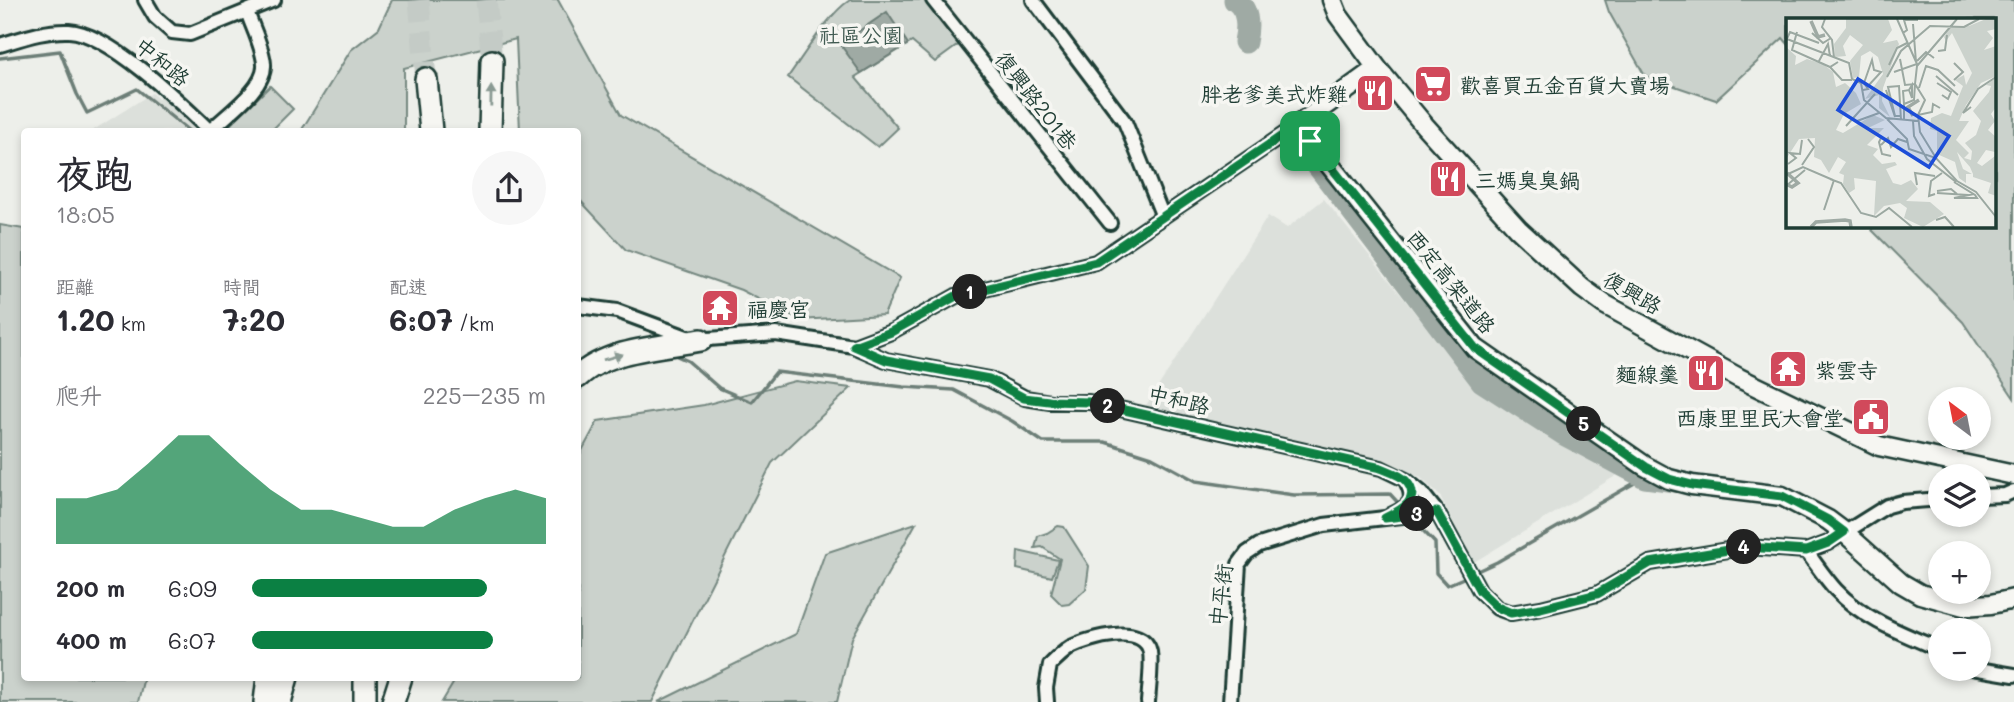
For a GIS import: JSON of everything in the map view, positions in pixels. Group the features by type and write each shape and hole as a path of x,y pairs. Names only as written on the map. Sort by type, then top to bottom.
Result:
{"main road":[{"path":"490,128 492,61"},
{"path":"426,79 430,128"},
{"path":"654,348 670,339 671,332"},
{"path":"581,374 607,358 701,340"},
{"path":"265,702 268,681"},
{"path":"280,702 286,681"},
{"path":"365,681 365,702"},
{"path":"393,702 400,681"}],"street":[{"path":"145,0 155,17 172,32 190,34 274,0"},
{"name":"復興路201巷","path":"933,0 1110,223"},
{"path":"1033,0 1125,122 1163,217"},
{"name":"復興路","path":"1332,0 1338,15 1425,127 1518,229 1582,288 1604,304 1739,378 1879,446 2014,475"},
{"path":"213,128 257,87 263,77 262,55 247,11"},
{"name":"中和路","path":"0,45 38,33 72,31 103,43 131,62 207,128"},
{"name":"中和路","path":"854,346 891,332 956,296 1096,262 1377,68"},
{"name":"西定高架道路","path":"1298,125 1475,348 1646,467 1669,479 1705,487 1782,496 1846,531 1914,592 1964,606 1991,604 2014,598"},
{"name":"中和路","path":"581,306 617,311 687,339 776,334 854,346 886,360 989,379 1024,398 1089,402 1381,468 1406,480 1422,493 1437,512 1480,591 1501,610 1511,613 1597,594 1650,563 1746,547 1806,551"},
{"path":"886,360 881,356 879,347 891,332"},
{"path":"1401,511 1411,500 1412,493 1406,480"},
{"path":"1991,496 2006,495 2014,491"},
{"path":"1928,500 1888,506 1806,551 1837,591 1862,612 1928,644"},
{"name":"中平街","path":"1230,702 1239,565 1247,553 1259,545 1324,525 1385,518 1401,511 1419,514 1437,512"},
{"path":"1047,702 1046,688 1050,665 1070,648 1099,636 1129,634 1142,639 1150,650 1148,702"},
{"path":"1991,671 2014,675"}],"shaded area":[{"path":"887,12 908,44 861,73 840,44"},
{"path":"152,93 158,99 161,96 197,128 97,128"},
{"path":"1324,199 1433,335 1619,474 1474,562 1440,496 1421,478 1402,468 1145,407 1268,216 1287,228"}],"green space":[{"path":"392,0 558,0 621,115 900,278 884,315 799,320 741,290 626,250 581,201 581,128 520,128 516,39 404,68 404,128 303,128 351,50 379,28"},
{"name":"社區公園","path":"850,0 933,0 965,40 935,62 912,42 855,77 898,128 878,147 788,77 825,25"},
{"path":"1605,0 2014,0 2014,398 1963,322 1872,230 1996,228 1996,18 1786,18 1786,42 1783,38 1716,100 1645,76"},
{"path":"270,86 293,109 274,128 233,128 230,125"},
{"path":"0,225 21,228 21,681 143,681 138,702 0,702"},
{"path":"795,381 851,388 772,463 652,702 442,702 455,681 581,681 581,452 598,421 704,405"},
{"path":"916,523 852,638 837,702 658,702 796,634 825,553"},
{"path":"1058,526 1064,527 1089,566 1086,589 1069,604 1062,605 1051,594 1060,559 1042,547 1035,548 1038,536"},
{"path":"1018,551 1058,560 1052,577 1017,569"}],"waterway":[{"path":"1235,0 1245,14 1245,42"},
{"path":"0,58 60,51 87,113 137,89 185,128"},
{"path":"1299,141 1482,381 1564,434 1645,477 1676,481"},
{"path":"677,356 688,361 719,388 752,402 776,372 954,390 1012,421 1043,442 1105,442 1152,457 1196,481 1294,495 1390,494 1401,506"},
{"path":"1475,572 1645,477"},
{"path":"1413,520 1435,543 1436,573 1447,585 1468,576"}],"tunnel":[{"path":"419,0 426,79"},
{"path":"486,0 492,61"}],"place":[{"name":"歡喜買五金百貨大賣場","path":"1433,84"},
{"name":"胖老爹美式炸雞","path":"1375,93"},
{"name":"三媽臭臭鍋","path":"1448,179"},
{"name":"福慶宮","path":"720,308"},
{"name":"紫雲寺","path":"1788,369"},
{"name":"麵線羹","path":"1706,373"},
{"name":"西康里里民大會堂","path":"1871,417"}],"route":[{"path":"1298,125 1310,141 1475,348 1646,467 1669,479 1692,485 1782,496 1828,520 1844,532 1828,543 1806,551 1746,547 1650,563 1597,594 1530,611 1505,612 1480,591 1437,512 1385,518 1406,506 1412,493 1406,480 1381,468 1089,402 1024,398 989,379 886,360 854,346 891,332 956,296 1096,262 1298,125"}]}
